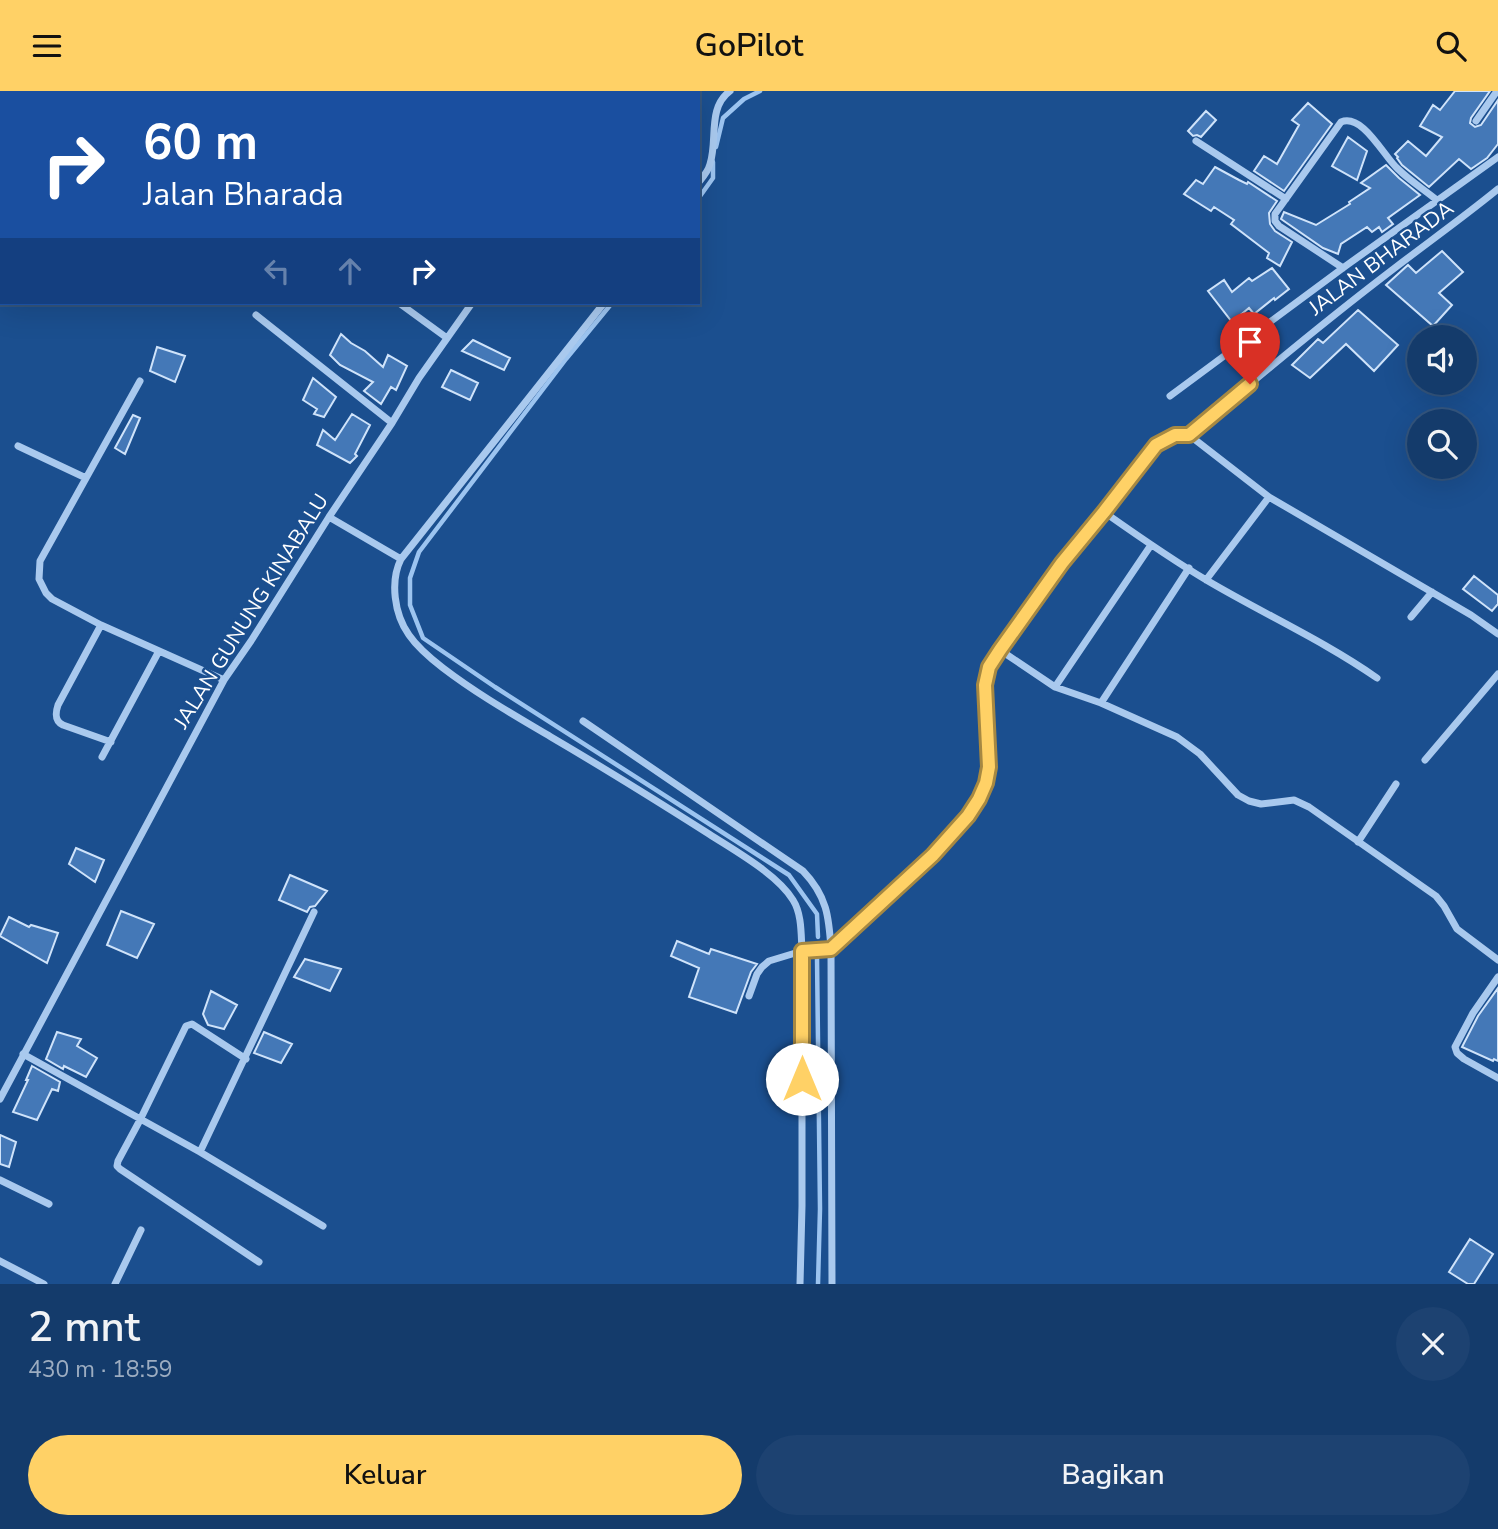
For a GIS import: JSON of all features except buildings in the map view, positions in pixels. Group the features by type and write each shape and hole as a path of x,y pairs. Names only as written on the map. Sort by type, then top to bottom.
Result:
{"street":[{"path":"700,180 710,164 717,106 730,91"},
{"path":"1476,121 1497,91"},
{"path":"1343,268 1275,221 1275,214 1341,122 1347,119 1353,121 1366,131 1396,168 1438,201"},
{"path":"1196,141 1286,199"},
{"path":"1170,396 1498,157"},
{"name":"JALAN BHARADA","path":"827,949 933,855 968,816 986,783 989,767 985,685 989,667 1062,563 1156,445 1175,435 1189,435 1290,350 1498,189"},
{"path":"401,305 447,338"},
{"name":"JALAN GUNUNG KINABALU","path":"0,1099 224,680 419,378 471,305"},
{"path":"602,305 401,559 394,580 397,608 405,629 426,655 468,687 730,848 766,872 795,903 806,951 800,1284"},
{"path":"256,316 392,423"},
{"path":"140,381 40,561 38,573 43,587 52,599 101,625 224,680"},
{"path":"1189,435 1269,497 1471,615 1498,634"},
{"path":"18,446 86,478"},
{"path":"1206,580 1269,497"},
{"path":"1104,512 1206,580 1354,662 1377,678"},
{"path":"328,517 401,559"},
{"path":"1055,687 1151,545"},
{"path":"1101,703 1189,568"},
{"path":"1411,617 1432,592"},
{"path":"101,625 58,705 56,719 63,725 111,741"},
{"path":"1000,650 1055,687 1101,703 1177,737 1200,754 1238,795 1249,801 1261,804 1294,800 1309,807 1436,896 1457,929 1498,960"},
{"path":"102,757 159,651"},
{"path":"1425,760 1498,674"},
{"path":"583,721 803,871 813,881 822,898 830,917 827,949 832,1284"},
{"path":"1358,842 1396,784"},
{"path":"200,1152 314,912"},
{"path":"749,996 757,974 769,961 806,951 827,949"},
{"path":"1498,977 1473,1013 1455,1047 1464,1059 1498,1077"},
{"path":"246,1059 188,1024 118,1161 118,1168 259,1262"},
{"path":"23,1054 200,1152 323,1226"},
{"path":"0,1180 49,1204"},
{"path":"115,1284 141,1230"},
{"path":"0,1261 44,1284"}],"waterway":[{"path":"716,147 723,118 744,99 760,91"},
{"path":"700,196 713,178 713,162"},
{"path":"610,305 419,552 410,578 410,605 423,638 789,875 817,914 818,937"},
{"path":"817,957 820,1209 818,1284"}],"route":[{"path":"802,1079 802,951 831,949 933,855 968,816 986,783 989,767 985,685 989,667 1000,650 1062,563 1156,445 1175,435 1189,435 1250,384"}]}
